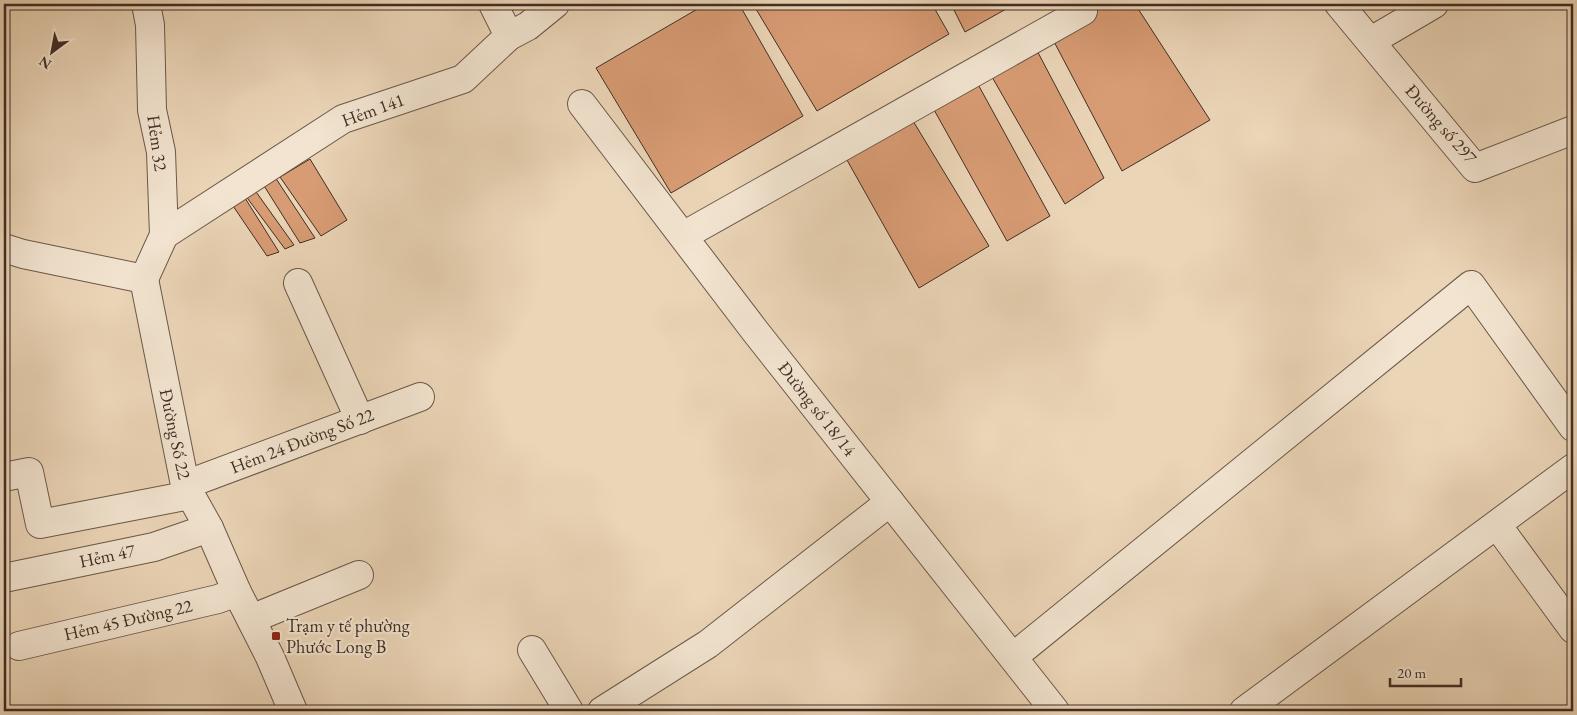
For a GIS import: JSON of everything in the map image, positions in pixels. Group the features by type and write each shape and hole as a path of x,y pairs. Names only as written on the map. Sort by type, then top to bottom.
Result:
{"street":[{"name":"Hẻm 32","path":"144,279 164,235 161,152 152,110 150,25 146,4"},
{"path":"493,4 508,36"},
{"name":"Hẻm 141","path":"164,235 343,119 463,79 508,36 528,26 555,4"},
{"name":"Đường số 297","path":"1339,4 1475,168 1573,130"},
{"path":"1371,41 1434,4"},
{"path":"683,236 1082,11"},
{"name":"Đường số 18/14","path":"582,104 762,339 1055,711"},
{"path":"4,248 24,254 144,279"},
{"name":"Đường Số 22","path":"144,279 188,490 209,528 237,592 270,657 287,710"},
{"path":"298,283 360,420"},
{"path":"1013,658 1471,286 1573,427"},
{"name":"Hẻm 24 Đường Số 22","path":"4,477 29,472 40,524 188,490 420,397"},
{"path":"1244,711 1573,468"},
{"path":"602,711 708,644 890,502"},
{"path":"1497,525 1573,629"},
{"name":"Hẻm 47","path":"4,578 154,547 209,528"},
{"path":"251,619 359,575"},
{"name":"Hẻm 45 Đường 22","path":"19,646 218,599 237,592"},
{"path":"532,650 568,711"}],"building":[{"path":"706,4 739,4 803,116 671,193 596,68"},
{"path":"753,4 932,4 949,34 817,111"},
{"path":"951,4 1015,4 965,32"},
{"path":"1095,4 1135,4 1210,120 1122,171 1050,34"},
{"path":"1033,43 1104,178 1065,204 988,70"},
{"path":"974,77 1050,216 1007,241 933,108"},
{"path":"907,111 989,246 919,288 843,153"},
{"path":"310,159 347,220 321,236 280,177"},
{"path":"275,177 315,238 300,243 261,181"},
{"path":"254,189 294,245 285,249 245,195"},
{"path":"245,198 279,252 267,256 231,203"}],"place":[{"name":"Trạm y tế phường Phước Long B","path":"276,636"}]}
